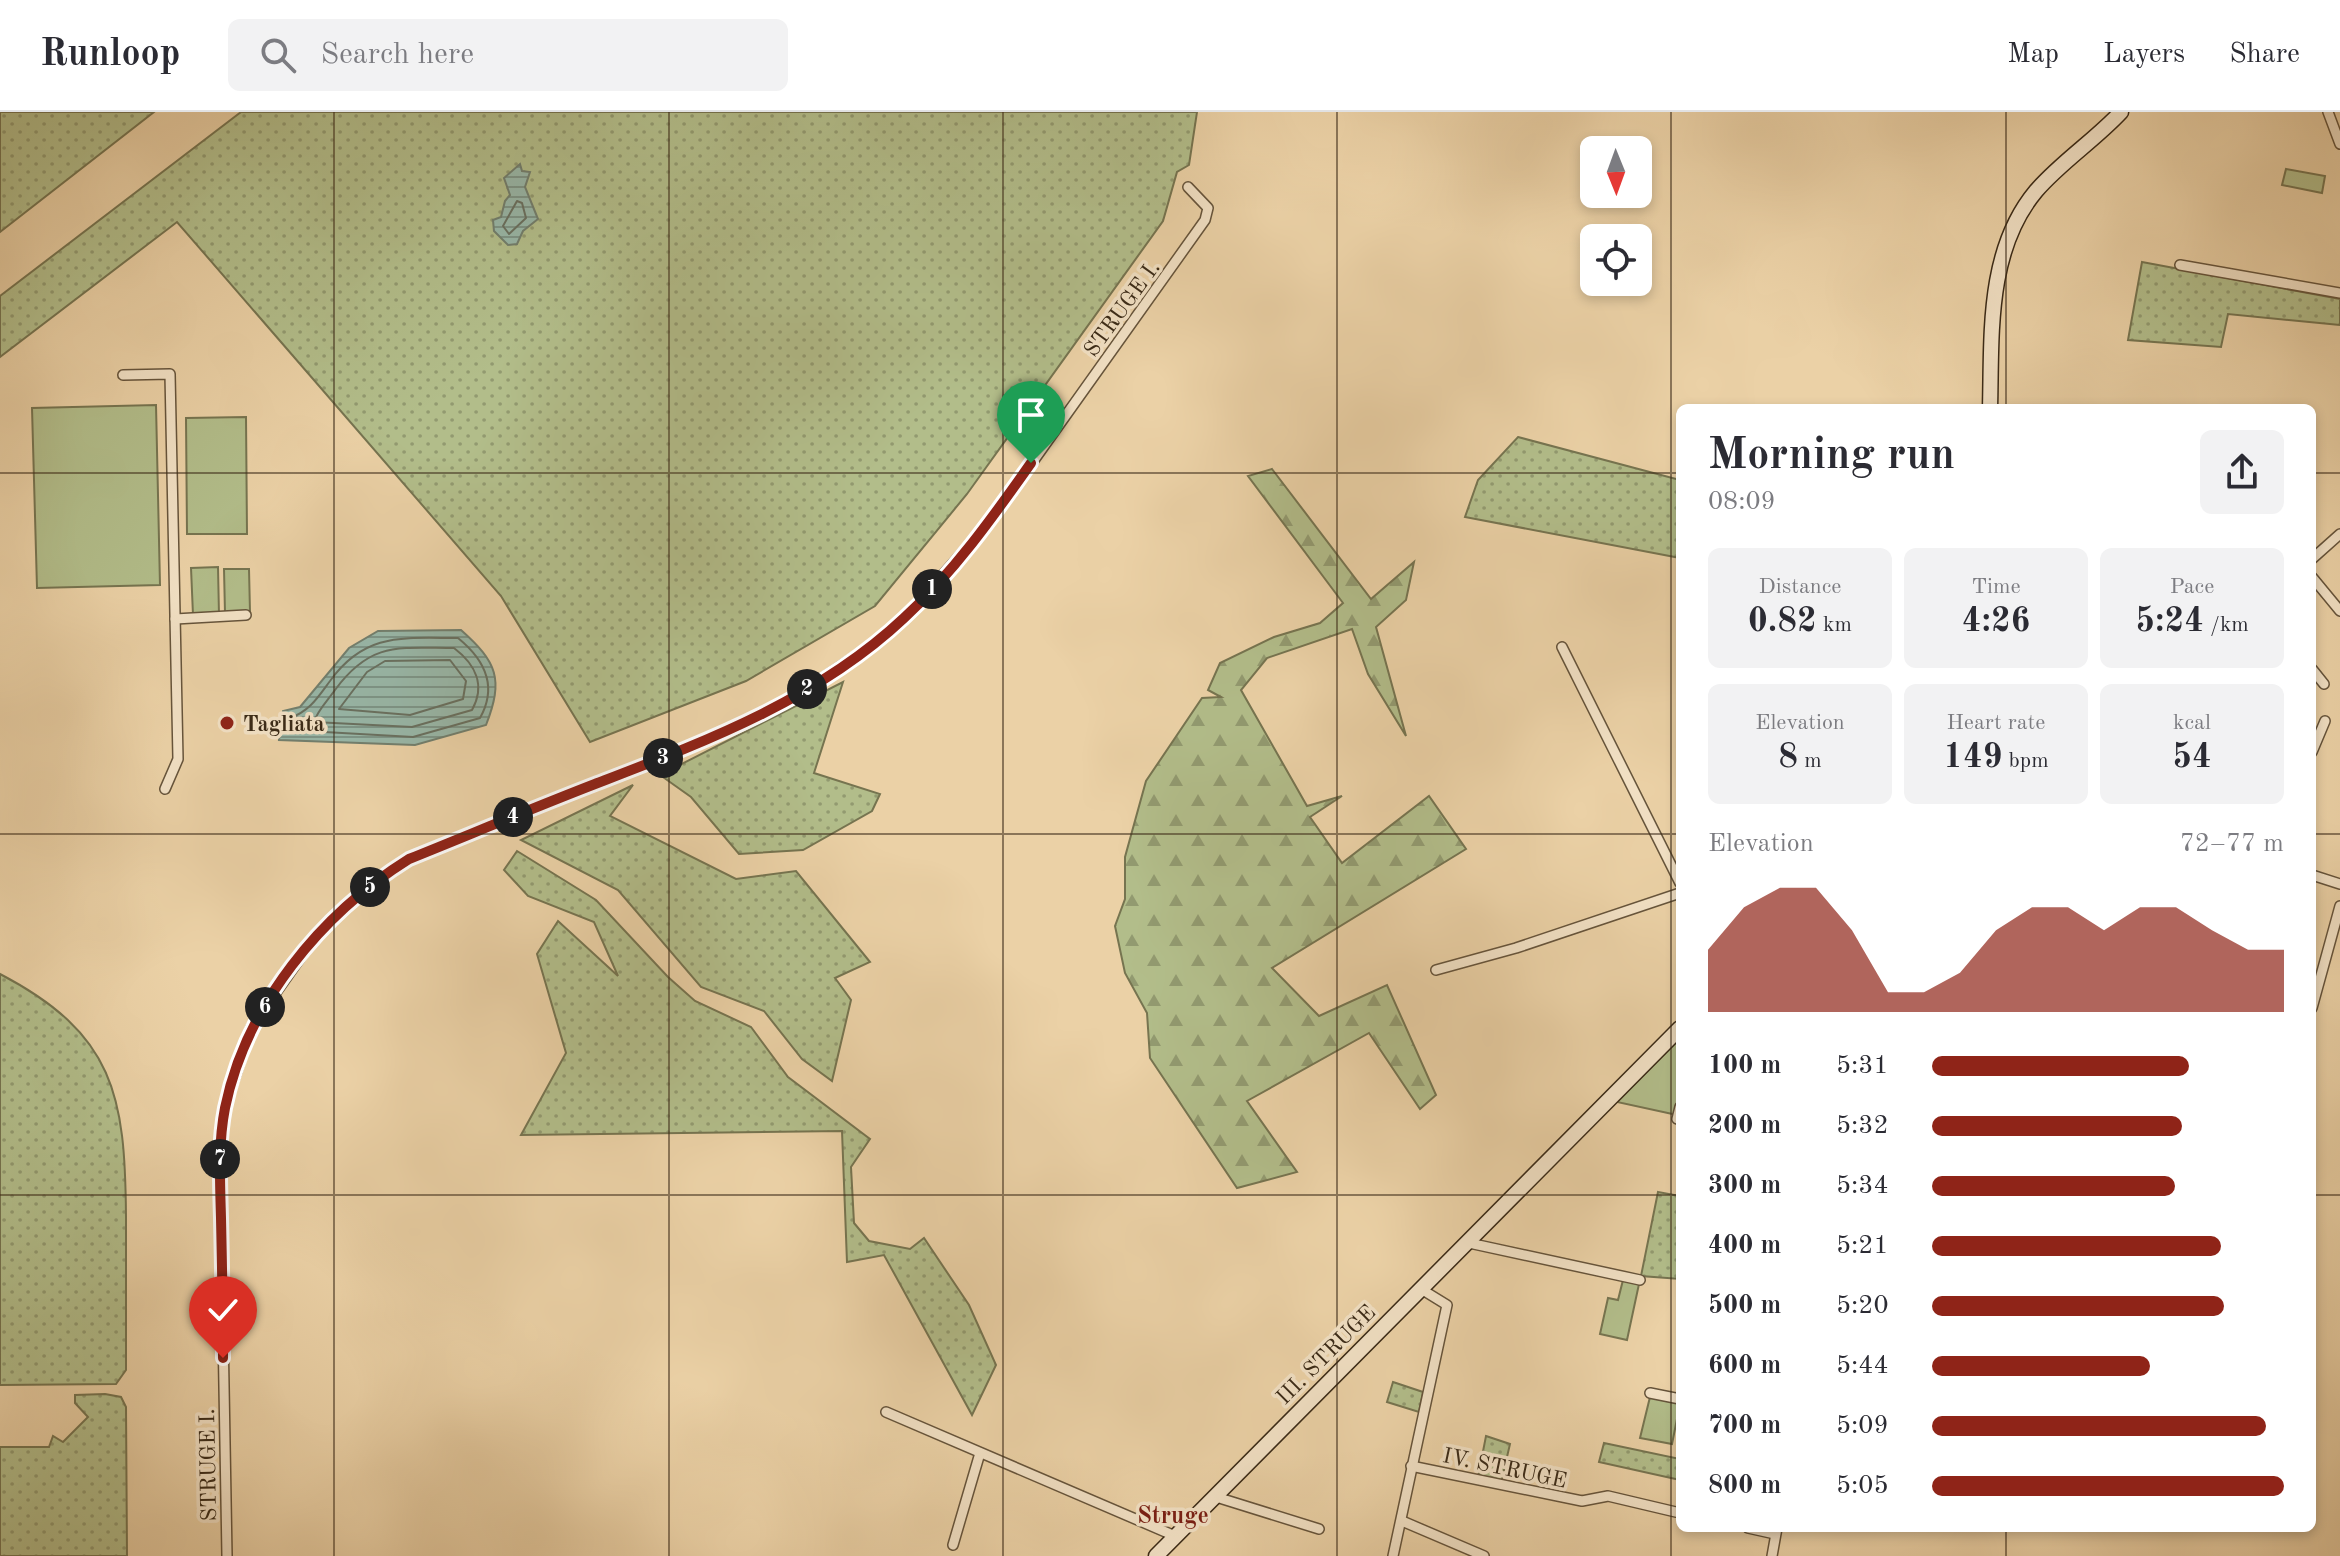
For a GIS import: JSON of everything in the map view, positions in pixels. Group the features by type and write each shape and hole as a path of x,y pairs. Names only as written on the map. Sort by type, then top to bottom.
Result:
{"street":[{"path":"1990,404 1994,301 2003,255 2013,229 2035,192 2121,112"},
{"path":"2328,112 2340,144"},
{"name":"STRUGE I.","path":"227,1556 220,1160 225,1107 251,1028 284,977 317,934 344,907 409,859 702,742 780,707 904,619 992,519 1205,220 1208,208 1188,187"},
{"path":"2180,265 2340,293"},
{"path":"123,375 170,374 178,759 165,789"},
{"path":"2316,555 2340,534"},
{"path":"2316,582 2340,611"},
{"path":"175,619 246,615"},
{"path":"1562,647 1676,875"},
{"path":"2316,674 2324,684"},
{"path":"2316,742 2325,721"},
{"path":"2316,876 2340,884"},
{"path":"1436,970 1676,899"},
{"path":"2316,993 2340,906"},
{"name":"III. STRUGE","path":"1158,1554 1676,1032"},
{"path":"1469,1243 1640,1280"},
{"name":"IV. STRUGE","path":"1393,1556 1447,1305 1421,1289"},
{"path":"1650,1393 1676,1398"},
{"path":"886,1412 1175,1536"},
{"path":"953,1545 980,1453"},
{"name":"IV. STRUGE","path":"1411,1466 1592,1502 1608,1496 1676,1512"},
{"path":"1213,1496 1319,1529"},
{"path":"1402,1521 1484,1556"},
{"path":"1772,1556 1776,1532"}],"green space":[{"path":"0,112 154,112 0,232"},
{"path":"241,112 1197,112 1189,165 1177,172 1163,221 967,494 875,606 746,681 590,742 501,596 177,222 0,357 0,296"},
{"path":"2286,169 2325,176 2322,193 2282,185"},
{"path":"2142,262 2340,299 2340,325 2228,314 2221,347 2128,340"},
{"path":"156,405 160,585 37,588 32,408"},
{"path":"246,417 247,534 187,534 186,418"},
{"path":"1518,437 1676,479 1676,557 1465,517 1478,480"},
{"path":"1272,469 1371,599 1414,562 1406,600 1376,627 1406,736 1368,674 1352,629 1267,658 1241,690 1307,806 1342,796 1310,817 1342,863 1429,796 1466,849 1272,968 1319,1016 1387,985 1436,1095 1420,1109 1369,1033 1247,1101 1297,1172 1237,1188 1150,1058 1147,1013 1125,973 1115,926 1125,899 1125,857 1146,781 1202,698 1221,697 1208,690 1220,663 1274,637 1320,623 1343,603 1248,476"},
{"path":"218,567 219,615 193,615 191,568"},
{"path":"224,569 249,569 250,612 225,613"},
{"path":"843,682 814,773 880,794 872,811 803,850 739,854 691,797 660,775"},
{"path":"633,785 610,816 736,879 796,871 870,962 835,978 851,1000 832,1081 802,1059 764,1011 701,987 618,890 521,840"},
{"path":"517,851 596,900 668,977 695,1001 751,1027 788,1077 870,1139 851,1167 854,1223 869,1241 910,1249 924,1238 969,1305 996,1365 972,1415 884,1255 847,1262 842,1131 521,1135 566,1053 537,954 558,921 618,976 594,922 528,896 504,870"},
{"path":"0,974 68,1020 90,1045 106,1072 116,1103 125,1174 126,1370 116,1384 0,1385"},
{"path":"1676,1042 1676,1115 1617,1102"},
{"path":"1658,1192 1676,1195 1676,1279 1641,1276"},
{"path":"1623,1280 1639,1284 1627,1340 1600,1334 1608,1298 1618,1300"},
{"path":"1393,1382 1423,1392 1419,1412 1387,1402"},
{"path":"75,1395 121,1397 126,1407 127,1556 0,1556 0,1447 49,1447 53,1436 63,1442 88,1417 75,1403"},
{"path":"1650,1397 1676,1403 1672,1444 1640,1438"},
{"path":"1486,1436 1510,1444 1501,1483 1478,1477"},
{"path":"1604,1443 1676,1458 1676,1479 1599,1462"}],"water":[{"path":"520,164 522,171 530,172 525,187 538,219 523,231 517,244 508,245 494,231 493,220 501,217 510,195 504,178"},
{"path":"461,630 483,652 494,672 495,695 486,725 415,745 279,740 283,711 300,707 349,648 378,631"}],"place":[{"name":"Tagliata","path":"227,723"}],"district":[{"name":"Struge","path":"1173,1515"}],"route":[{"path":"223,1358 220,1160 225,1107 251,1028 317,934 344,907 409,859 702,742 780,707 821,681 904,619 992,519 1031,463"}]}
